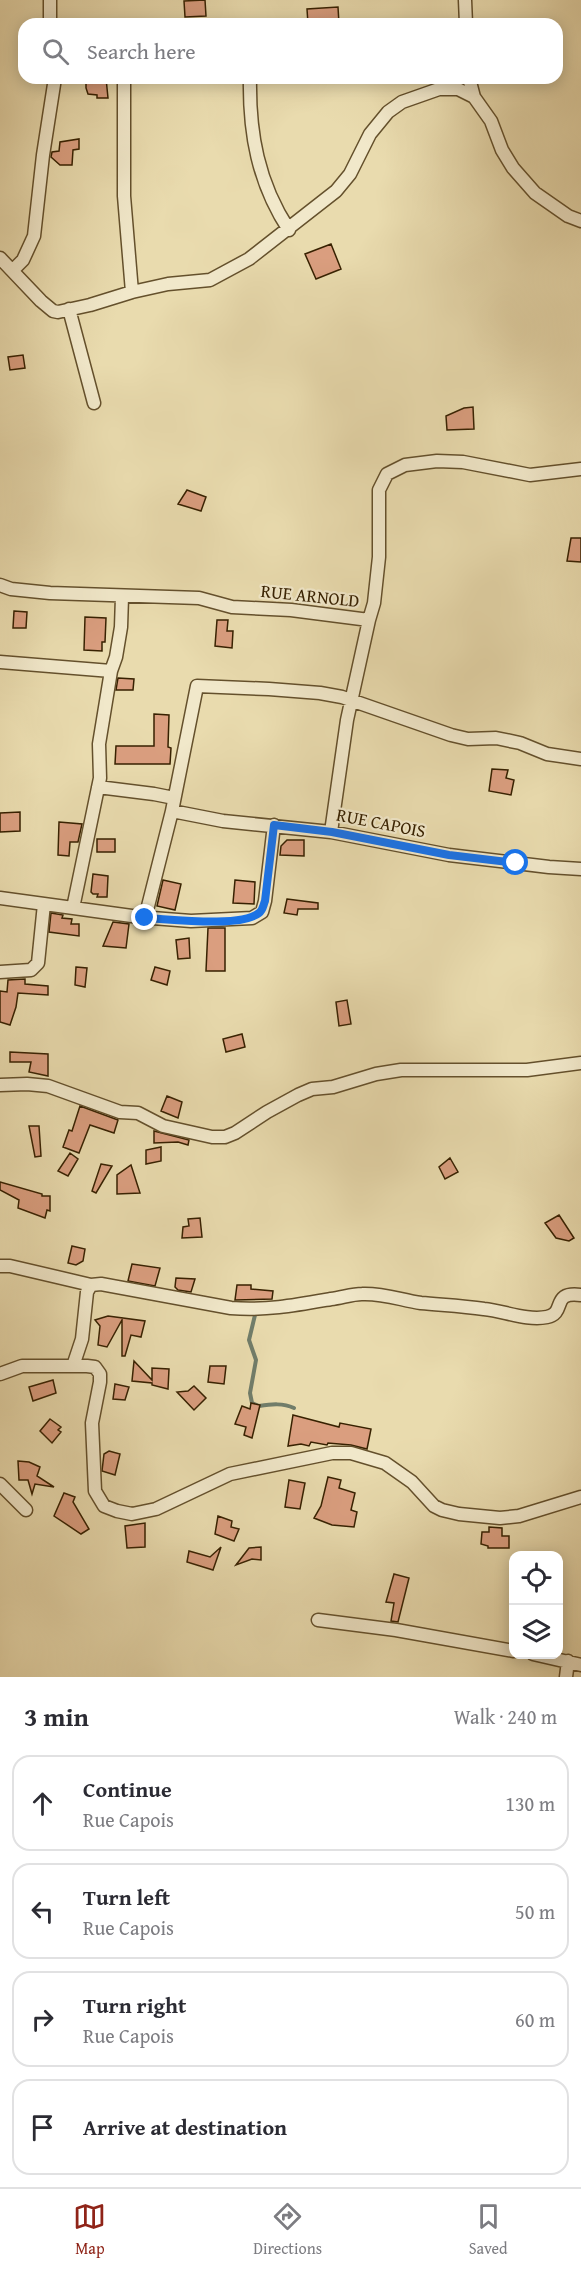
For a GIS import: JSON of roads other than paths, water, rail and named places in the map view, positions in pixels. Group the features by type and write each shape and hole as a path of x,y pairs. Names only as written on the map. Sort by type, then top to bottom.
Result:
{"street":[{"path":"50,0 50,18"},
{"path":"465,0 466,18"},
{"path":"13,270 23,260 34,236 54,84"},
{"path":"124,84 124,196 132,292"},
{"path":"250,84 250,114 257,160 267,190 289,230"},
{"path":"471,84 474,97 491,122 502,150 525,182 549,204 581,221"},
{"path":"0,258 53,311 58,312 168,284 210,280 249,260 336,191 350,174 370,134 388,112 402,102 439,90 458,90 474,97"},
{"path":"69,309 94,403"},
{"path":"369,620 374,603 379,557 379,490 387,474 405,465 437,461 463,462 530,475 581,470"},
{"name":"RUE ARNOLD","path":"0,585 11,589 50,593 199,598 232,607 291,610 369,620 351,701 332,832"},
{"path":"73,908 100,778 99,744 121,627 122,597"},
{"path":"0,662 111,671"},
{"path":"145,918 172,811 197,686 320,693 351,701 451,735 468,739 496,738 548,754 581,759"},
{"path":"98,787 174,798"},
{"name":"RUE CAPOIS","path":"172,811 223,820 332,832 449,855 581,869"},
{"path":"0,898 145,918 191,921 252,918 262,912 265,901 274,825"},
{"path":"0,972 32,970 38,963 44,904"},
{"path":"0,1085 48,1086 120,1112 138,1113 163,1126 212,1137 225,1137 312,1089 333,1087 376,1074 401,1070 527,1070 581,1063"},
{"path":"0,1266 10,1266 91,1285 101,1284 250,1310 290,1307 360,1294 381,1294 421,1303 488,1309 521,1316 548,1317 555,1312 564,1296 581,1295"},
{"path":"74,1366 79,1353 87,1292 91,1285"},
{"path":"0,1374 22,1366 95,1367 100,1374 92,1424 95,1491 104,1506 117,1511 132,1514 156,1509 230,1474 332,1453 351,1453 385,1463 412,1482 434,1506 459,1514 500,1518 519,1516 581,1497"},
{"path":"0,1484 26,1510"},
{"path":"318,1620 396,1630 509,1650"},
{"path":"558,1659 581,1665"},
{"path":"566,1677 568,1661"}],"waterway":[{"path":"255,1315 249,1340 256,1360 250,1393 252,1403 259,1406 277,1404 294,1408"}]}
